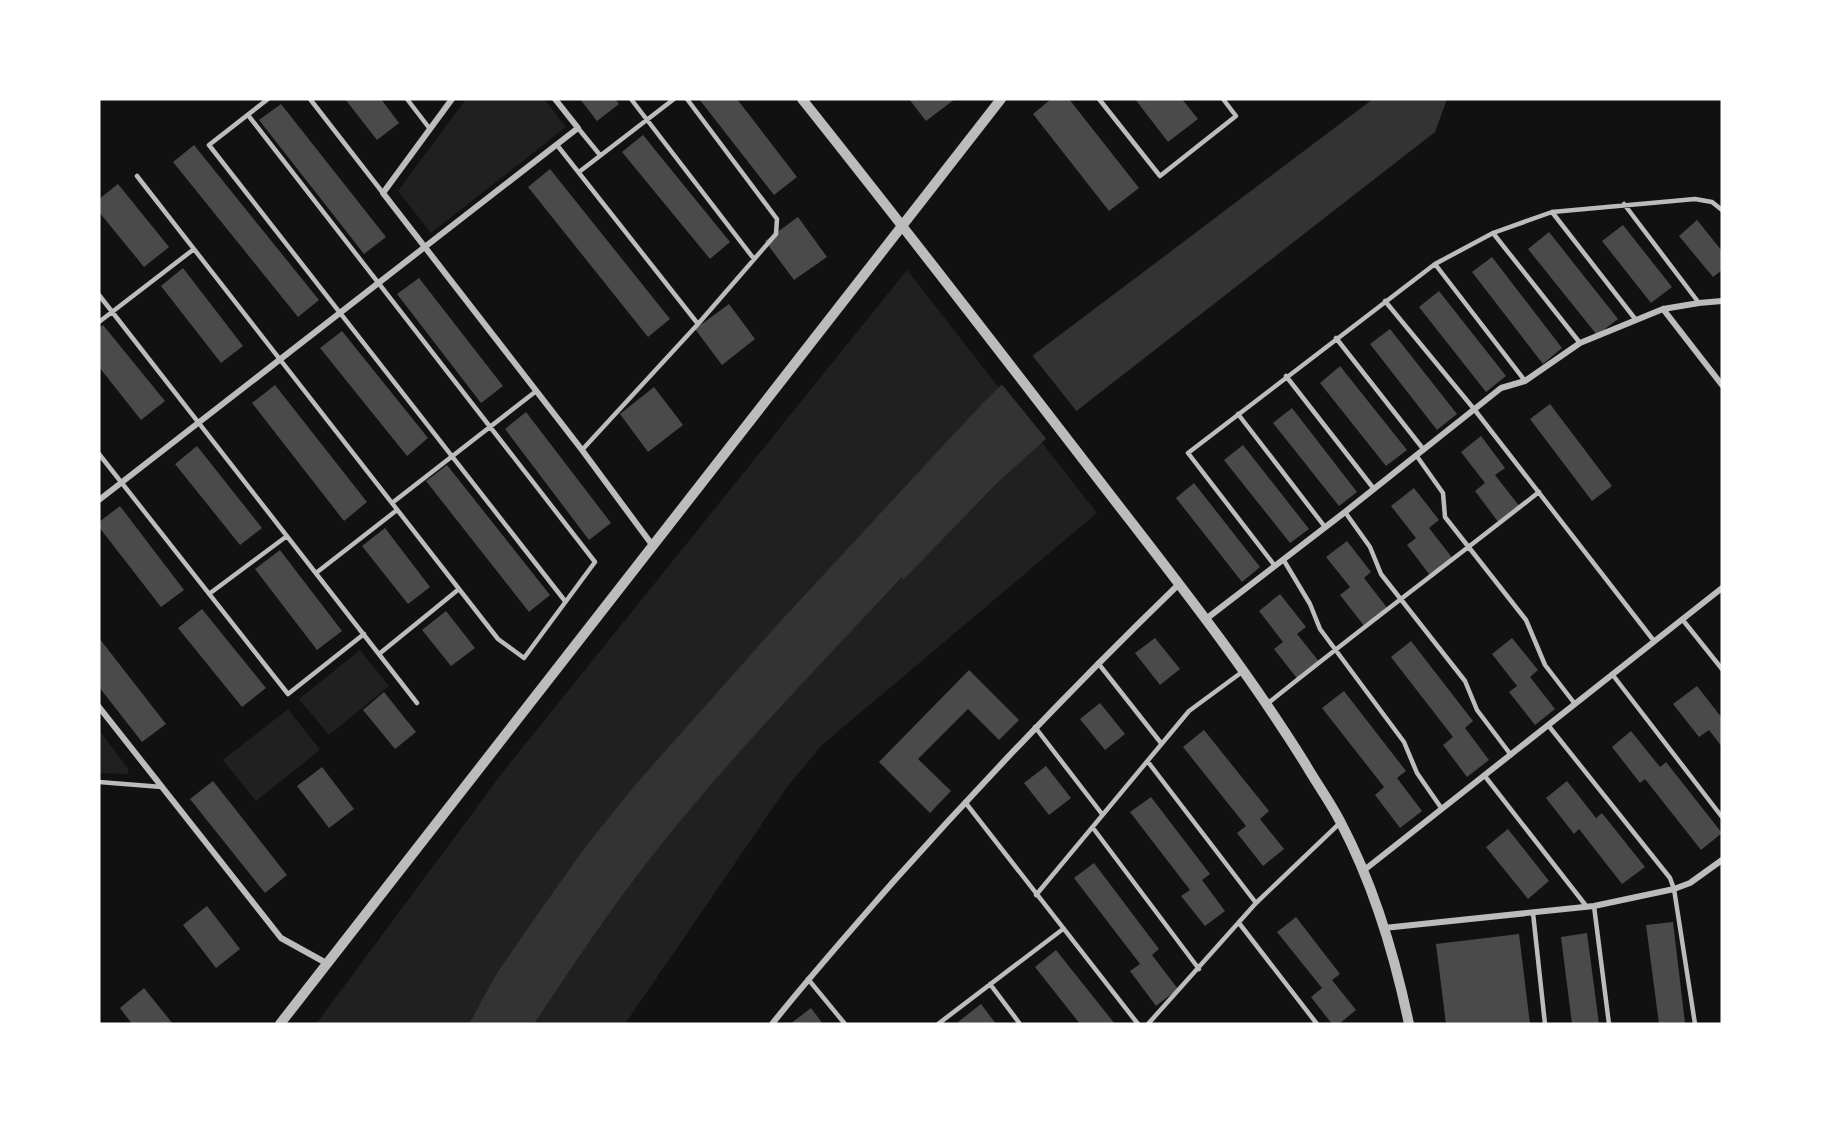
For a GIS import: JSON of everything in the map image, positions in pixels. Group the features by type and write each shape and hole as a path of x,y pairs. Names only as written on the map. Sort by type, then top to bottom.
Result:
{"street":[{"path":"452,99 383,193 582,450 653,546"},
{"path":"99,500 578,128 555,99"},
{"path":"802,99 903,225 1206,619 1267,704 1341,822 1363,871 1384,928 1404,997 1409,1024"},
{"path":"280,1024 1001,99"},
{"path":"1206,619 1501,388 1525,381 1580,343 1663,309 1722,301"},
{"path":"1663,309 1722,385"},
{"path":"772,1024 808,979 965,802 1035,727 1179,584"},
{"path":"1363,871 1722,588"},
{"path":"99,707 281,938 328,964"},
{"path":"1384,928 1591,907 1674,890 1690,883 1722,860"}],"lane":[{"path":"268,99 210,145 565,601"},
{"path":"310,99 383,193"},
{"path":"407,99 430,129"},
{"path":"631,99 754,259"},
{"path":"579,172 674,99"},
{"path":"582,450 698,324 776,234 777,219 687,99"},
{"path":"1099,99 1160,176 1236,116 1223,99"},
{"path":"137,176 498,639 524,658 595,562 248,115"},
{"path":"578,128 600,155"},
{"path":"557,145 698,324"},
{"path":"1275,566 1188,453 1435,264 1493,233 1552,212 1624,204 1695,199 1712,202 1722,210"},
{"path":"1624,204 1700,303"},
{"path":"1552,212 1636,320"},
{"path":"1493,233 1580,343"},
{"path":"99,322 194,249"},
{"path":"1435,264 1525,381"},
{"path":"99,295 417,703"},
{"path":"1385,301 1474,409 1654,641"},
{"path":"1336,338 1424,450"},
{"path":"1286,376 1374,489"},
{"path":"392,503 535,392"},
{"path":"1238,414 1325,527"},
{"path":"99,454 288,694 364,634"},
{"path":"1416,455 1443,493 1445,517 1526,620 1545,665 1575,704"},
{"path":"1267,704 1539,492"},
{"path":"316,573 397,510"},
{"path":"1345,512 1370,547 1381,574 1465,681 1477,710 1511,755"},
{"path":"209,594 287,536"},
{"path":"1283,559 1310,604 1320,628 1404,742 1417,773 1442,809"},
{"path":"379,654 459,589"},
{"path":"1682,619 1722,669"},
{"path":"1098,663 1161,743"},
{"path":"1036,895 1189,711 1244,670"},
{"path":"1612,674 1722,817"},
{"path":"1548,725 1670,878 1674,890 1695,1024"},
{"path":"1035,727 1102,814"},
{"path":"1148,762 1256,903"},
{"path":"1484,775 1591,907 1609,1024"},
{"path":"99,782 162,787"},
{"path":"965,802 1137,1024"},
{"path":"1148,1024 1256,903 1341,822"},
{"path":"1093,828 1199,969"},
{"path":"1533,913 1545,1024"},
{"path":"1239,923 1317,1024"},
{"path":"938,1024 1063,929"},
{"path":"808,979 845,1024"},
{"path":"990,984 1020,1024"}],"shaded area":[{"path":"466,99 544,99 566,127 431,233 398,191"},
{"path":"1373,99 1447,99 1435,132 1079,409 996,484 903,580 902,577 774,714 681,820 621,897 534,1024 469,1024 497,973 542,908 586,846 636,784 777,625 982,404 1028,359"},
{"path":"907,270 1097,513 822,745 787,787 625,1024 316,1024 506,768"},
{"path":"360,650 389,686 329,735 299,699"},
{"path":"288,709 320,750 256,801 223,760"},
{"path":"99,730 127,767 129,771 127,774 99,773"}],"pier":[{"path":"1032,355 1078,413 1048,441 1000,382"}],"building":[{"path":"345,99 381,99 399,123 377,140"},
{"path":"580,99 615,99 619,104 597,121"},
{"path":"699,99 737,99 797,177 774,195"},
{"path":"909,99 955,99 926,121"},
{"path":"1051,99 1069,99 1139,188 1109,211 1033,114"},
{"path":"1135,99 1182,99 1198,119 1168,142"},
{"path":"281,104 386,237 364,254 259,120"},
{"path":"643,135 730,242 710,259 622,152"},
{"path":"194,145 319,300 298,317 173,162"},
{"path":"550,169 670,319 648,337 528,187"},
{"path":"118,184 169,247 144,267 99,212 99,199"},
{"path":"798,217 827,257 794,280 765,241"},
{"path":"1697,220 1722,251 1722,270 1713,277 1679,236"},
{"path":"1623,225 1672,287 1651,303 1602,241"},
{"path":"1549,232 1618,319 1597,335 1528,249"},
{"path":"1492,257 1562,348 1543,364 1472,272"},
{"path":"183,268 243,346 221,363 161,286"},
{"path":"419,278 503,386 481,403 397,294"},
{"path":"1439,291 1506,376 1486,392 1419,307"},
{"path":"729,304 755,339 722,365 695,329"},
{"path":"103,325 165,401 141,420 99,367 99,328"},
{"path":"1390,329 1457,414 1437,430 1370,344"},
{"path":"342,331 428,438 407,456 320,348"},
{"path":"1340,366 1407,450 1386,466 1320,383"},
{"path":"275,385 367,502 344,521 252,403"},
{"path":"654,387 683,425 648,452 620,414"},
{"path":"1550,404 1612,486 1592,501 1530,419"},
{"path":"1292,408 1357,492 1339,506 1273,423"},
{"path":"526,412 611,523 589,540 505,429"},
{"path":"1481,436 1505,468 1495,475 1520,507 1499,523 1475,491 1485,483 1461,452"},
{"path":"1243,445 1309,529 1290,543 1224,460"},
{"path":"197,446 262,528 240,545 175,464"},
{"path":"447,465 550,595 529,612 426,481"},
{"path":"1194,483 1260,567 1242,582 1176,498"},
{"path":"1414,488 1439,520 1429,528 1454,560 1432,578 1407,545 1416,538 1391,506"},
{"path":"120,506 184,590 161,607 99,527 99,522"},
{"path":"385,528 430,587 408,604 362,546"},
{"path":"1347,541 1371,572 1364,578 1388,609 1365,627 1340,595 1350,587 1326,557"},
{"path":"280,550 342,631 317,650 255,569"},
{"path":"1280,594 1306,627 1297,634 1321,664 1299,681 1274,649 1283,642 1259,611"},
{"path":"202,609 266,688 242,707 178,628"},
{"path":"446,611 475,648 451,666 422,630"},
{"path":"99,638 166,724 142,742 99,687"},
{"path":"1155,638 1180,669 1160,685 1135,653"},
{"path":"1512,638 1538,670 1530,677 1555,709 1535,725 1509,692 1517,686 1492,654"},
{"path":"1411,641 1473,721 1465,728 1489,760 1467,777 1443,745 1453,737 1391,657"},
{"path":"969,670 1019,720 999,740 968,709 918,759 951,791 930,813 879,762"},
{"path":"1697,686 1722,718 1722,747 1709,730 1699,737 1673,704"},
{"path":"1344,691 1406,771 1397,778 1422,811 1400,828 1375,795 1384,787 1322,708"},
{"path":"384,692 416,732 395,749 363,710"},
{"path":"1100,703 1125,734 1105,750 1080,719"},
{"path":"1204,730 1269,811 1260,819 1284,849 1263,866 1237,833 1246,826 1183,747"},
{"path":"1631,731 1660,767 1666,762 1722,833 1701,850 1645,779 1640,783 1612,747"},
{"path":"1046,766 1071,798 1049,815 1024,783"},
{"path":"322,767 354,809 329,828 297,786"},
{"path":"213,781 287,875 265,893 190,799"},
{"path":"1567,781 1596,818 1602,813 1645,867 1622,884 1579,829 1574,834 1546,798"},
{"path":"1151,797 1210,874 1202,880 1225,911 1205,926 1181,896 1190,890 1130,812"},
{"path":"1508,829 1549,881 1528,899 1486,847"},
{"path":"1094,863 1159,949 1152,955 1178,989 1156,1006 1130,971 1140,964 1074,878"},
{"path":"207,906 240,949 216,968 183,925"},
{"path":"1296,917 1340,974 1332,980 1356,1010 1339,1024 1332,1024 1311,997 1322,988 1277,932"},
{"path":"1673,922 1685,1023 1659,1024 1646,925"},
{"path":"1587,933 1599,1024 1572,1024 1561,937"},
{"path":"1519,934 1530,1024 1446,1024 1436,944"},
{"path":"1056,950 1115,1024 1080,1024 1035,967"},
{"path":"144,988 173,1024 132,1024 120,1008"},
{"path":"981,1004 996,1024 960,1024 958,1022"},
{"path":"811,1008 823,1024 790,1024"}]}
